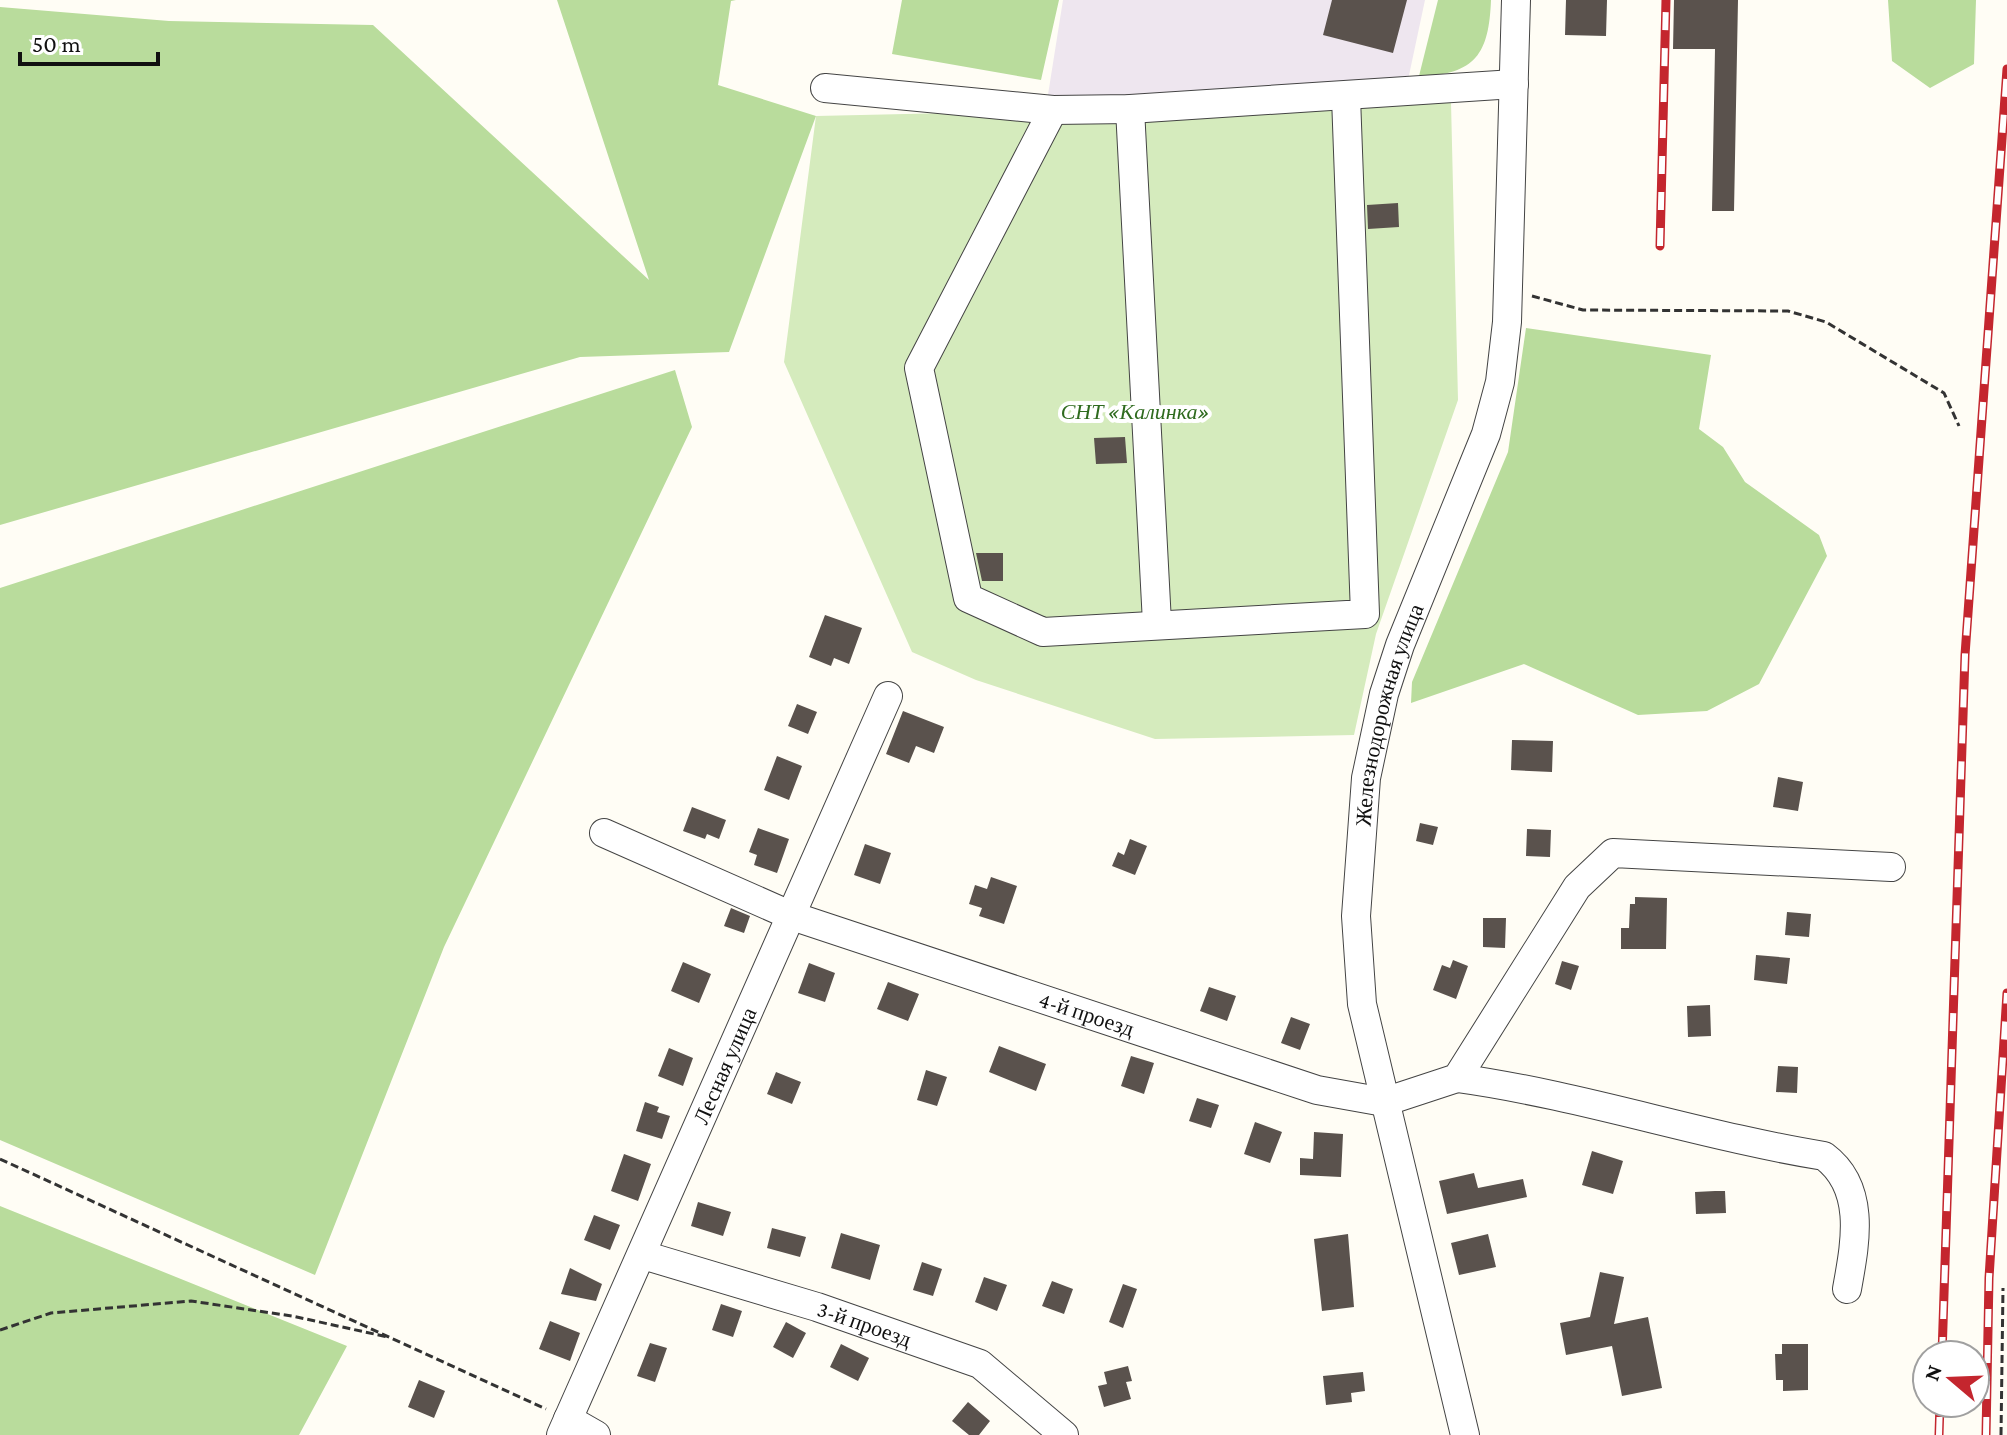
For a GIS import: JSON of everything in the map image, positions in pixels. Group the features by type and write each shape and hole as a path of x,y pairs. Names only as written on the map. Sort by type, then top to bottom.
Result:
{"street":[{"name":"Железнодорожная улица","path":"1465,1435 1362,1004 1357,960 1358,871 1372,738 1400,645 1486,434 1500,382 1508,281 1516,0"},
{"path":"825,88 1053,110 1130,109 1346,97 1514,84"},
{"path":"1053,110 919,368 968,598 1043,632 1157,623 1365,614 1346,97"},
{"path":"1130,109 1157,623"},
{"name":"Лесная улица","path":"565,1427 888,696"},
{"name":"4-й проезд","path":"604,833 792,916 1317,1090 1384,1102"},
{"path":"1457,1078 1577,887 1613,853 1891,867"},
{"path":"1384,1102 1457,1078 1499,1084 1655,1119 1714,1136 1824,1156 1835,1164 1856,1212 1856,1240 1847,1289"},
{"name":"3-й проезд","path":"643,1255 817,1307 980,1364 1064,1435"},
{"path":"565,1427 596,1435"}],"path":[{"path":"1508,281 1538,300 1583,310 1788,311 1826,322 1944,393 1959,426"},
{"path":"0,1159 395,1339 565,1427"},
{"path":"2001,1435 2003,1288"},
{"path":"0,1330 51,1313 191,1301 292,1316 395,1339"}],"shaded area":[{"path":"1063,0 1425,0 1408,80 1047,101"}],"green space":[{"path":"557,0 736,0 731,1 718,85 816,116 729,352 580,357 0,525 0,7 169,21 373,25 649,280"},
{"path":"902,0 1059,0 1041,80 892,54"},
{"path":"1438,0 1491,0 1487,34 1476,58 1466,65 1438,75 1419,76"},
{"path":"1888,0 1976,0 1974,64 1930,88 1892,61"},
{"name":"СНТ «Калинка»","path":"1451,102 1458,400 1376,634 1354,735 1155,739 976,680 912,652 784,362 816,116"},
{"path":"1526,328 1711,355 1699,429 1723,447 1745,482 1819,535 1827,556 1759,684 1707,711 1638,715 1524,664 1411,703 1412,682 1508,452"},
{"path":"675,370 692,427 444,947 315,1275 0,1140 0,588"},
{"path":"0,1206 347,1346 299,1435 0,1435"}],"building":[{"path":"1332,0 1407,0 1393,53 1323,35"},
{"path":"1566,0 1607,0 1606,36 1565,35"},
{"path":"1674,0 1738,0 1734,211 1712,211 1715,49 1673,49"},
{"path":"1398,203 1399,227 1368,229 1367,205"},
{"path":"1125,437 1127,463 1096,464 1094,438"},
{"path":"976,553 1003,553 1003,581 982,581"},
{"path":"825,615 862,628 849,664 834,658 831,666 809,657"},
{"path":"797,704 817,712 808,734 788,726"},
{"path":"903,711 944,727 934,753 916,746 909,763 886,754"},
{"path":"1512,740 1553,741 1552,772 1511,770"},
{"path":"777,756 802,766 789,800 764,790"},
{"path":"1778,777 1803,782 1798,811 1773,807"},
{"path":"692,807 726,820 719,839 707,834 705,839 683,831"},
{"path":"1420,823 1438,827 1433,845 1416,841"},
{"path":"758,828 789,839 777,873 754,865 757,855 749,852"},
{"path":"1527,829 1551,830 1550,857 1526,856"},
{"path":"1130,839 1147,846 1135,875 1112,866 1118,852 1124,855"},
{"path":"865,844 891,853 880,884 854,875"},
{"path":"991,877 1017,886 1004,924 979,916 982,908 969,904 975,885 987,889"},
{"path":"1635,897 1667,898 1666,949 1621,949 1621,928 1629,928 1630,904 1635,904"},
{"path":"731,908 750,916 744,933 724,926"},
{"path":"1787,912 1811,914 1809,937 1785,935"},
{"path":"1483,918 1506,918 1505,948 1483,947"},
{"path":"1756,955 1790,958 1787,984 1754,980"},
{"path":"1453,960 1468,966 1456,999 1433,990 1442,965 1450,968"},
{"path":"1562,961 1579,966 1571,990 1555,984"},
{"path":"683,962 711,974 699,1003 671,991"},
{"path":"809,963 835,973 825,1002 798,993"},
{"path":"888,982 919,994 908,1021 877,1009"},
{"path":"1209,987 1236,996 1227,1021 1200,1011"},
{"path":"1710,1005 1711,1036 1688,1037 1687,1006"},
{"path":"1291,1017 1310,1024 1300,1050 1281,1043"},
{"path":"999,1046 1046,1064 1036,1091 989,1072"},
{"path":"669,1048 693,1058 683,1086 658,1076"},
{"path":"1131,1056 1154,1063 1144,1094 1121,1086"},
{"path":"1778,1066 1798,1067 1797,1093 1776,1092"},
{"path":"926,1070 947,1077 937,1106 917,1100"},
{"path":"776,1072 801,1082 792,1104 767,1094"},
{"path":"1197,1098 1219,1105 1211,1128 1189,1121"},
{"path":"645,1102 659,1107 657,1112 670,1116 662,1139 636,1131"},
{"path":"1255,1122 1282,1132 1270,1163 1244,1154"},
{"path":"1314,1132 1343,1134 1341,1177 1300,1175 1300,1158 1313,1159"},
{"path":"1592,1151 1623,1161 1613,1194 1582,1185"},
{"path":"624,1154 651,1164 638,1201 611,1191"},
{"path":"1474,1173 1478,1188 1523,1179 1527,1197 1447,1214 1439,1181"},
{"path":"1725,1191 1726,1213 1696,1214 1695,1192"},
{"path":"698,1202 731,1212 723,1236 691,1226"},
{"path":"594,1215 620,1225 610,1250 584,1240"},
{"path":"772,1228 806,1237 800,1257 767,1248"},
{"path":"841,1233 880,1245 870,1280 831,1268"},
{"path":"1348,1234 1354,1307 1322,1311 1314,1239"},
{"path":"1488,1234 1496,1267 1459,1275 1451,1243"},
{"path":"922,1262 942,1269 933,1296 913,1290"},
{"path":"570,1268 602,1284 596,1301 561,1294"},
{"path":"1600,1272 1624,1277 1614,1324 1648,1317 1662,1388 1622,1396 1612,1346 1566,1355 1560,1323 1590,1317"},
{"path":"984,1277 1007,1285 997,1311 975,1302"},
{"path":"1052,1281 1073,1289 1064,1314 1042,1306"},
{"path":"1123,1284 1137,1289 1123,1328 1109,1322"},
{"path":"721,1304 742,1311 733,1337 712,1330"},
{"path":"550,1321 580,1333 570,1361 539,1349"},
{"path":"786,1322 806,1333 793,1358 773,1347"},
{"path":"650,1343 667,1348 655,1382 637,1376"},
{"path":"841,1344 869,1358 858,1381 830,1367"},
{"path":"1782,1344 1808,1344 1808,1390 1783,1391 1783,1380 1776,1380 1775,1354 1782,1354"},
{"path":"1128,1366 1132,1381 1126,1382 1131,1399 1104,1407 1098,1386 1107,1384 1104,1372"},
{"path":"1363,1372 1365,1391 1351,1393 1352,1402 1326,1405 1323,1376"},
{"path":"419,1380 445,1391 434,1418 408,1407"},
{"path":"968,1402 990,1421 979,1435 969,1435 952,1421"}],"railway":[{"path":"1660,246 1666,0"},
{"path":"1943,1339 1965,655 2007,69"},
{"path":"1986,1435 1989,1278 2007,993"},
{"path":"1939,1435 1940,1419"}]}
